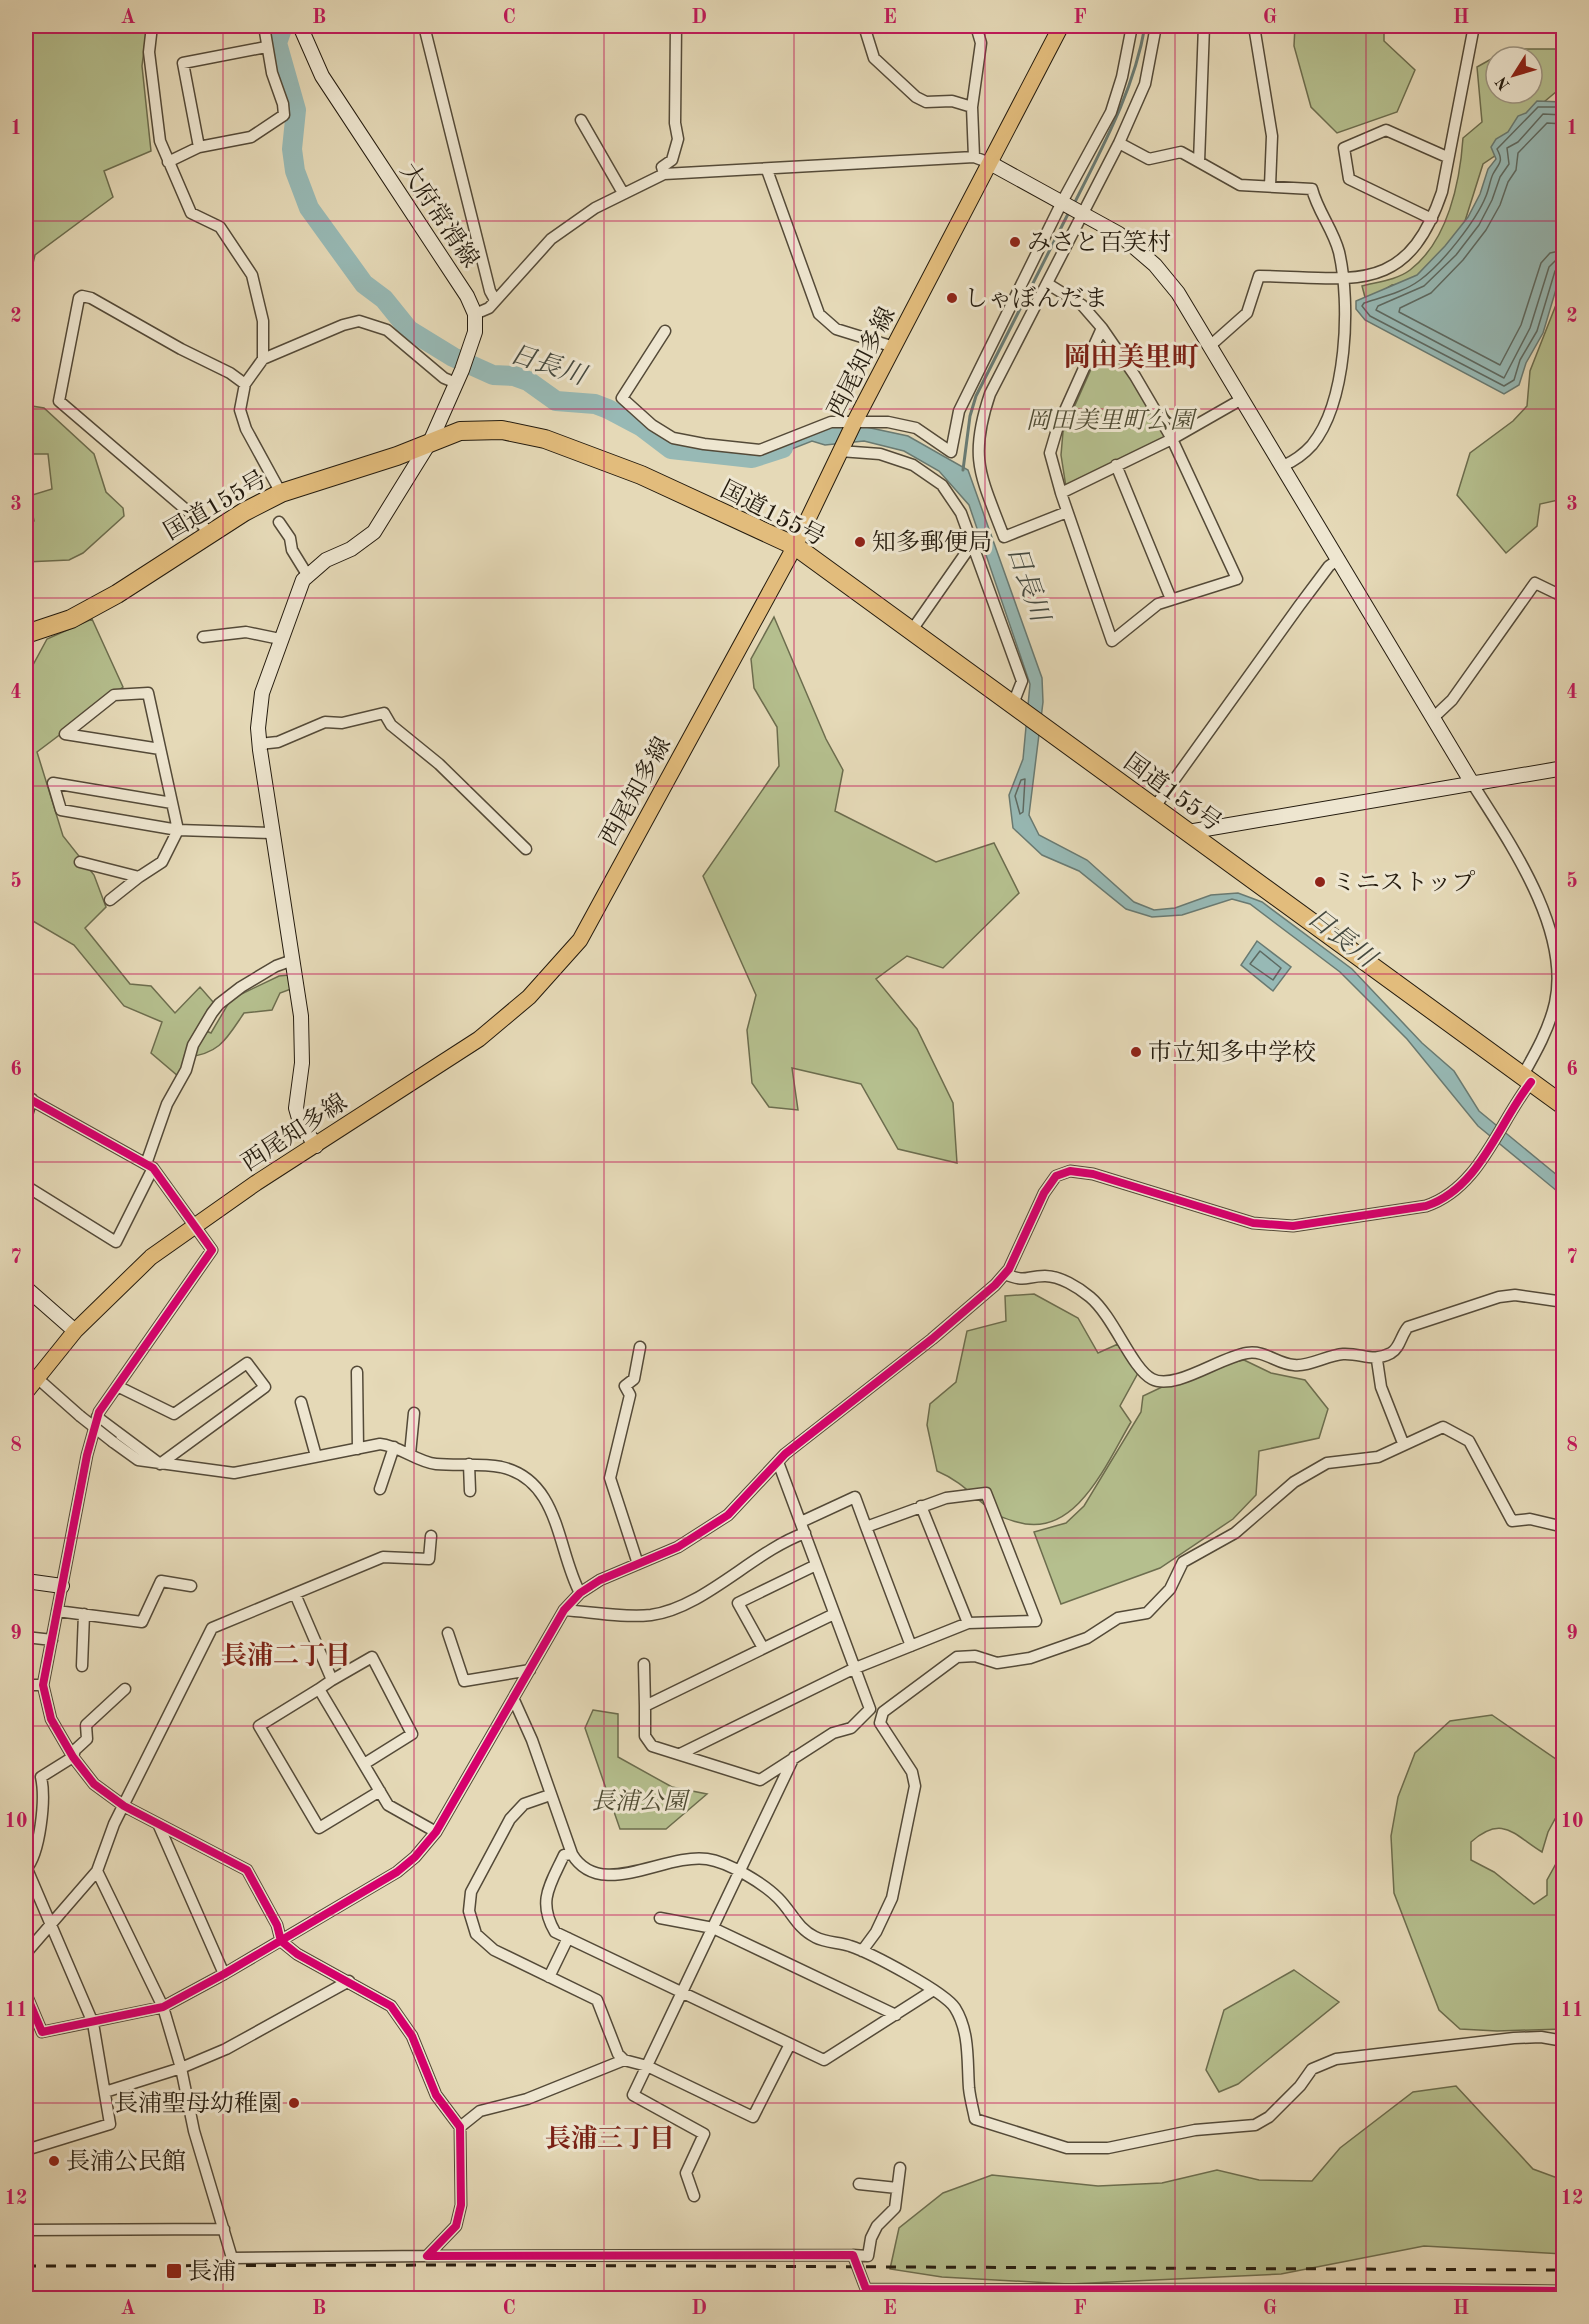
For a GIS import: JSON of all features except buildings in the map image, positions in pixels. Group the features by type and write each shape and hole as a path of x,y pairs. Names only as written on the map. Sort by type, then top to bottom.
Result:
{"highway":[{"name":"国道155号","path":"26,634 71,619 209,533 281,493 397,456 431,440 460,431 502,430 545,439 640,475 795,546 1563,1106"}],"main road":[{"name":"西尾知多線","path":"26,1392 75,1331 151,1257 194,1225 479,1039 529,997 580,940 795,546 840,450 1061,26"}],"street":[{"path":"152,26 149,52 153,101 160,141 191,213 220,227 252,275 263,321 263,359"},
{"path":"168,162 199,147 251,137 284,115 283,104 266,47 264,26"},
{"name":"大府常滑線","path":"300,26 322,76 454,275 475,314"},
{"path":"424,26 490,291 495,300"},
{"path":"664,174 662,166 672,160 678,140 675,123 676,26"},
{"path":"864,26 874,58 916,97 926,102 952,101 972,107"},
{"path":"974,157 972,107 981,43 976,26"},
{"path":"1067,512 1004,537 979,469 977,443 990,394 1048,284 1073,207 1112,112 1122,77 1132,26"},
{"path":"665,331 622,398 652,426 673,438 760,450 831,422 888,422 916,428 951,452 959,411 1073,207 1119,143 1146,84 1156,26"},
{"path":"1199,162 1204,26"},
{"path":"1254,26 1272,136 1270,186"},
{"path":"1211,345 1247,313 1259,276 1373,276 1395,266 1413,250 1432,219 1442,192 1474,26"},
{"path":"199,147 183,63 266,47"},
{"path":"580,120 623,194"},
{"path":"1432,219 1348,179 1344,148 1386,130 1447,157"},
{"path":"1119,143 1149,159 1180,152 1240,185 1312,189 1318,210 1330,227 1338,252 1345,316 1334,398 1328,418 1311,446 1283,466"},
{"path":"26,1994 42,2032 164,2007 397,1872 415,1857 436,1832 564,1610 580,1593 600,1580 678,1547 728,1515 778,1462 932,1339 1005,1274 1051,1181 1063,1172 1093,1173 1253,1223 1293,1226 1403,1210 1443,1200 1464,1183 1504,1123 1527,1078 1555,1001 1555,948 1550,925 1536,893 1434,717 1211,345 1178,293 1155,265 1119,234 1073,207 990,163 974,157 664,174 595,208 551,239 489,308 475,314 475,332 467,356 431,440 374,532 351,549 326,560 303,580 280,639 262,693 260,744 302,1041 296,1108 300,1122 316,1146"},
{"path":"767,170 819,314 836,329 894,347"},
{"path":"1048,284 1082,305 1102,328 1136,376 1172,439 1237,579 1158,604 1112,641 1067,512 1050,453 1058,426 1102,328"},
{"path":"209,533 198,520 59,401 79,298 82,296 91,298 181,349 222,368 245,384"},
{"path":"281,493 242,419 240,401 245,384 263,359 343,325 359,321 387,330 444,378 459,376"},
{"path":"1061,493 1172,439 1242,399"},
{"path":"840,450 880,454 914,465 942,485 961,513 1022,681 1012,704"},
{"path":"1116,465 1171,599"},
{"path":"279,522 290,538 292,550 308,576"},
{"path":"912,630 972,544"},
{"path":"1154,808 1299,606 1329,566 1339,559"},
{"path":"1434,717 1452,700 1535,583 1563,597"},
{"path":"203,637 246,632 280,639"},
{"path":"110,900 162,861 178,830 148,693 114,695 65,734 160,749"},
{"path":"260,744 278,742 325,722 342,723 384,713 392,724 439,764 526,849"},
{"path":"1188,832 1563,768"},
{"path":"172,803 53,783 62,810 178,830 272,833"},
{"path":"80,862 139,877"},
{"path":"26,1186 116,1242 149,1166 167,1104 186,1070 193,1045 212,1013 241,987 276,966 292,960"},
{"path":"26,1118 29,1098 107,1145 149,1166 212,1250 97,1418 87,1455 43,1685 51,1719 73,1757 94,1784 123,1806 248,1870 277,1925 281,1941 297,1954 391,2006 412,2036 436,2095 460,2127 461,2205 456,2226 427,2256"},
{"path":"1005,1274 1024,1280 1045,1276 1058,1278 1088,1295 1111,1319 1140,1369 1153,1380 1163,1383 1175,1381 1232,1356 1250,1353 1265,1354 1293,1366 1343,1354 1377,1360 1395,1350 1408,1327 1473,1304 1515,1295 1563,1302"},
{"path":"26,1288 75,1331"},
{"path":"638,1564 610,1478 630,1395 625,1386 634,1379 639,1347"},
{"path":"1377,1360 1381,1387 1403,1443"},
{"path":"117,1386 174,1414 247,1363 264,1387 160,1464"},
{"path":"357,1372 358,1449"},
{"path":"36,1377 80,1416 138,1460 234,1473 380,1444 394,1447 434,1464 469,1464 510,1470 531,1481 539,1491 554,1518 580,1593"},
{"path":"301,1402 316,1456"},
{"path":"410,1454 414,1413"},
{"path":"97,1418 160,1464"},
{"path":"862,1952 876,1932 892,1898 915,1786 912,1772 880,1723 883,1712 957,1657 975,1656 997,1663 1030,1658 1087,1638 1118,1618 1147,1613 1170,1589 1184,1562 1234,1533 1294,1482 1327,1463 1378,1457 1403,1443 1443,1427 1469,1441 1512,1521 1530,1519 1563,1527"},
{"path":"380,1489 394,1447"},
{"path":"644,1664 645,1736 652,1746 760,1780 833,1733 851,1728 870,1709 778,1462"},
{"path":"469,1464 470,1491"},
{"path":"680,1754 854,1669 968,1623 1036,1621 986,1493 946,1498 866,1527"},
{"path":"564,1610 632,1615 664,1612 687,1603 803,1527 855,1497 911,1646"},
{"path":"921,1506 968,1623"},
{"path":"26,1953 97,1871 123,1806 212,1628 383,1557 429,1559 431,1536"},
{"path":"763,1648 738,1603 816,1565"},
{"path":"26,1581 62,1586"},
{"path":"57,1611 142,1622 161,1581 191,1586"},
{"path":"295,1594 332,1680"},
{"path":"82,1666 84,1614"},
{"path":"645,1706 834,1614"},
{"path":"448,1633 464,1681 530,1670"},
{"path":"26,1637 52,1640"},
{"path":"363,1764 412,1734 372,1657 259,1725 319,1828 380,1791"},
{"path":"26,1685 43,1685"},
{"path":"26,2150 110,2124 93,2023 26,1869 44,1813 45,1792 41,1777 73,1757 75,1750 87,1739 86,1725 125,1689"},
{"path":"319,1689 388,1805 436,1832"},
{"path":"514,1700 532,1740 572,1854 580,1867 592,1874 609,1875 696,1858 722,1863 740,1872 778,1898 806,1932 818,1939 862,1952 915,1977 932,1991 942,1995 955,2008 968,2046 969,2090 975,2119 1067,2148 1108,2148 1195,2130 1255,2125 1269,2116 1300,2086 1312,2069 1336,2059 1514,2038 1542,2037 1563,2041"},
{"path":"694,2196 686,2173 704,2134 633,2095 794,1756"},
{"path":"550,1795 524,1804 510,1819 471,1892 468,1911 476,1934 494,1950 597,2000 618,2054 624,2060 646,2066 753,2117 790,2044"},
{"path":"159,1825 224,1974"},
{"path":"572,1854 564,1855 545,1897 546,1916 555,1932 824,2060 932,1991"},
{"path":"97,1871 164,2007 181,2068 194,2131 232,2258 868,2256 871,2238 877,2226 895,2208 900,2168"},
{"path":"660,1918 713,1928 896,2015"},
{"path":"549,1977 568,1938"},
{"path":"105,2092 181,2068 226,2049 349,1981"},
{"path":"460,2127 480,2110 527,2099 624,2060"},
{"path":"858,2184 897,2188"},
{"path":"26,2230 224,2229"},
{"path":"853,2255 865,2294 1385,2288 1563,2291"}],"green space":[{"path":"26,26 147,26 142,66 151,151 104,171 113,197 35,255 26,292"},
{"path":"1295,26 1384,26 1384,41 1415,70 1397,112 1337,133 1311,107 1294,46"},
{"path":"1544,49 1563,49 1563,86 1544,102"},
{"path":"1484,63 1484,105 1540,105 1519,123 1505,149 1483,164 1459,240 1409,283 1392,285 1366,301 1362,286 1405,273 1423,258 1434,243 1450,210 1459,173 1463,138 1482,122 1477,67"},
{"path":"1563,287 1563,499 1540,504 1537,526 1506,553 1457,495 1470,453 1513,421 1527,406 1530,371"},
{"name":"岡田美里町公園","path":"1106,344 1113,349 1166,437 1066,487 1061,455 1063,432 1100,349"},
{"path":"26,405 44,408 94,454 106,492 123,508 124,516 83,553 69,560 26,562 26,523 34,521 29,496 52,489 48,454 26,454"},
{"path":"774,617 826,739 843,770 835,811 936,862 994,843 1019,893 943,968 907,956 876,979 917,1029 953,1103 957,1163 898,1149 861,1084 792,1068 798,1110 769,1107 752,1083 747,1030 756,995 703,876 779,766 777,727 754,688 751,659"},
{"path":"92,619 123,687 37,752 63,836 94,875 106,907 85,928 130,984 151,986 175,1013 200,987 214,1003 201,1029 211,1033 231,999 279,976 289,975 291,989 280,993 272,1010 244,1013 222,1043 207,1052 187,1057 178,1076 151,1053 162,1022 124,1006 74,945 26,917 26,678 47,639"},
{"path":"1034,1294 1078,1318 1098,1353 1118,1344 1138,1373 1120,1406 1131,1422 1100,1476 1073,1509 1056,1520 1038,1525 1017,1522 998,1515 961,1485 937,1471 927,1425 930,1404 956,1382 967,1331 1006,1321 1005,1296"},
{"path":"1244,1360 1271,1373 1305,1380 1328,1409 1319,1438 1259,1451 1256,1495 1233,1519 1160,1568 1061,1604 1034,1532 1066,1523 1084,1506 1141,1412 1143,1396 1200,1369"},
{"name":"長浦公園","path":"593,1710 618,1714 618,1757 672,1787 707,1794 666,1829 620,1829 585,1728"},
{"path":"1492,1715 1563,1764 1563,1823 1555,1819 1542,1852 1516,1834 1500,1828 1492,1829 1471,1842 1471,1860 1494,1872 1534,1904 1547,1895 1547,1880 1563,1851 1563,2029 1497,2031 1460,2029 1439,2010 1394,1893 1391,1836 1398,1797 1415,1753 1450,1721"},
{"path":"1294,1970 1339,2002 1238,2084 1219,2092 1206,2070 1224,2010"},
{"path":"1456,2086 1533,2169 1563,2180 1563,2254 1424,2246 1281,2274 1069,2284 942,2277 890,2269 899,2228 943,2193 992,2175 1098,2186 1162,2183 1217,2170 1259,2180 1312,2181 1340,2148 1413,2092"}],"water":[{"path":"1544,101 1563,102 1563,266 1543,333 1526,363 1519,385 1504,394 1365,320 1356,309 1356,301 1417,275 1445,246 1468,217 1480,194 1488,169 1496,159 1491,147 1496,139 1508,132 1518,116 1526,113 1533,105 1544,105"},
{"path":"832,426 866,427 908,436 968,470 1042,678 1043,702 1029,815 1039,835 1087,860 1134,902 1154,910 1175,908 1211,895 1238,893 1262,902 1352,969 1422,1043 1454,1071 1479,1111 1563,1180 1563,1196 1478,1126 1407,1039 1340,972 1250,904 1232,899 1182,915 1152,917 1126,909 1079,871 1042,855 1013,828 1009,795 1023,759 1030,684 969,505 939,471 904,451 864,441 825,445 812,441 759,462 757,455"},
{"path":"1257,941 1291,967 1273,991 1241,965"}],"waterway":[{"name":"日長川","path":"283,26 277,43 296,110 292,149 295,171 309,208 364,284 384,299 409,330 453,357 493,375 514,376 528,381 556,401 595,404 608,409 642,427 671,449 752,458 783,448"},
{"path":"1074,204 1125,95 1140,50 1145,26"},
{"path":"963,470 970,416 976,396 1069,212"}],"railway":[{"path":"26,2266 469,2265 1564,2270"}],"cycle path":[{"path":"26,1994 42,2032 163,2007 224,1974 397,1872 415,1857 436,1832 564,1610 580,1593 600,1580 678,1547 728,1515 785,1454 932,1339 995,1285 1009,1269 1044,1193 1056,1176 1070,1171 1093,1174 1253,1223 1293,1226 1426,1206 1445,1197 1461,1185 1474,1170 1531,1082"},
{"path":"26,1097 153,1168 212,1250 99,1412 87,1455 43,1685 51,1719 73,1757 94,1784 124,1806 247,1870 277,1925 281,1941 297,1954 391,2006 412,2036 436,2095 460,2127 461,2205 456,2226 427,2256 853,2255 866,2289 1564,2291"}],"place":[{"name":"みさと百笑村","path":"1015,242"},
{"name":"しゃぼんだま","path":"952,298"},
{"name":"知多郵便局","path":"860,542"},
{"name":"ミニストップ","path":"1320,882"},
{"name":"市立知多中学校","path":"1136,1052"},
{"name":"長浦聖母幼稚園","path":"294,2103"},
{"name":"長浦公民館","path":"54,2161"},
{"name":"長浦","path":"174,2271"}],"district":[{"name":"岡田美里町","path":"1131,357"},
{"name":"長浦二丁目","path":"286,1655"},
{"name":"長浦三丁目","path":"610,2138"}]}
